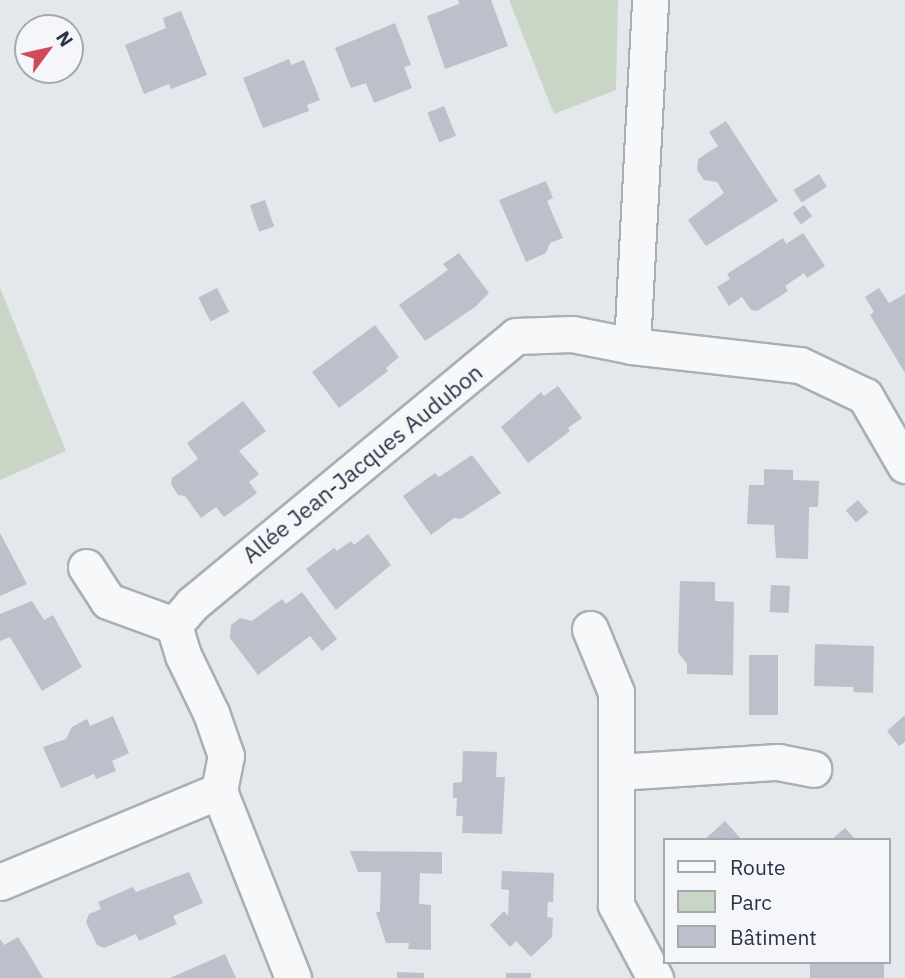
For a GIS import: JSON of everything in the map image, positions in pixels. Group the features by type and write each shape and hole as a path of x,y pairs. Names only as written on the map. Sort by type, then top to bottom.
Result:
{"street":[{"path":"632,346 650,0"},
{"name":"Allée Jean-Jacques Audubon","path":"174,625 192,604 230,571 516,336 572,334 632,346 800,365 865,396 905,465"},
{"path":"86,567 107,601 174,625 183,655 211,713 226,756 219,791 293,978"},
{"path":"590,629 616,692 616,905 655,978"},
{"path":"617,772 778,762 813,769"},
{"path":"0,882 219,791"}],"green space":[{"path":"509,0 618,0 616,90 554,114"},
{"path":"0,288 66,451 0,480"}],"building":[{"path":"458,0 491,0 508,46 445,69 427,16 459,4"},
{"path":"181,11 207,75 171,89 169,84 144,94 125,45 166,28 163,18"},
{"path":"395,23 411,65 404,67 412,88 374,103 366,83 351,88 335,48"},
{"path":"289,59 291,65 304,60 320,100 307,105 309,111 263,128 243,78"},
{"path":"444,106 456,136 439,142 427,113"},
{"path":"726,121 778,201 706,246 688,220 724,193 717,182 704,180 697,170 698,159 718,146 709,132"},
{"path":"819,174 827,187 802,203 794,190"},
{"path":"546,181 553,198 547,201 563,238 550,243 546,253 526,262 499,200"},
{"path":"265,200 274,226 259,232 250,205"},
{"path":"804,205 812,216 801,225 793,213"},
{"path":"803,233 825,266 807,278 804,273 785,286 788,291 757,311 751,310 742,297 729,306 717,287 730,279 727,274 783,238 786,244"},
{"path":"459,253 489,293 475,307 425,341 399,305 448,270 443,264"},
{"path":"217,288 229,312 211,322 198,298"},
{"path":"879,288 889,303 905,294 905,373 870,315 874,312 865,297"},
{"path":"375,325 399,357 386,368 388,371 339,408 312,372"},
{"path":"558,386 582,418 568,428 570,431 528,463 501,427 541,392 544,396"},
{"path":"243,401 266,431 239,451 259,474 249,482 257,493 224,517 216,507 201,518 185,496 178,495 171,484 172,478 198,459 187,443"},
{"path":"472,455 501,493 461,519 454,518 431,535 403,496 435,473 439,477"},
{"path":"764,469 793,470 793,480 819,481 818,507 809,507 808,559 776,558 774,525 747,524 749,485 764,485"},
{"path":"858,500 868,512 856,523 846,510"},
{"path":"0,533 27,584 0,596"},
{"path":"368,534 391,565 336,610 306,569 334,548 337,551 351,541 354,545"},
{"path":"680,581 715,582 715,601 734,602 733,675 687,674 687,664 678,652"},
{"path":"771,585 790,586 789,613 770,612"},
{"path":"302,592 337,639 322,651 310,636 258,675 230,638 231,625 240,618 252,621 282,599 286,604"},
{"path":"32,601 44,620 53,615 82,667 42,691 10,637 0,641 0,614"},
{"path":"815,644 874,646 873,693 854,692 853,687 814,686"},
{"path":"749,655 778,655 778,715 749,715"},
{"path":"905,715 905,742 899,746 887,731"},
{"path":"113,716 129,753 112,761 116,771 96,779 94,774 61,788 43,747 66,739 72,727 87,719 90,726"},
{"path":"463,751 497,752 496,777 505,777 502,834 462,833 463,816 456,816 457,798 453,798 453,783 462,782"},
{"path":"725,821 740,838 706,838"},
{"path":"845,828 854,838 833,838"},
{"path":"350,851 442,852 442,874 420,873 419,904 431,905 431,950 408,949 409,943 386,943 376,912 380,912 381,872 358,872"},
{"path":"502,871 554,873 553,902 548,902 547,917 553,918 552,937 531,957 516,941 510,947 490,925 504,911 508,916 509,890 501,889"},
{"path":"189,872 203,903 173,916 177,924 139,941 136,934 104,948 97,945 86,922 89,914 101,909 98,902 133,887 136,892"},
{"path":"18,937 43,978 0,978 0,939 4,945"},
{"path":"225,954 236,978 170,978"},
{"path":"810,964 884,964 884,978 810,978"},
{"path":"397,972 424,973 424,978 397,978"},
{"path":"506,973 531,973 531,978 506,978"}]}
